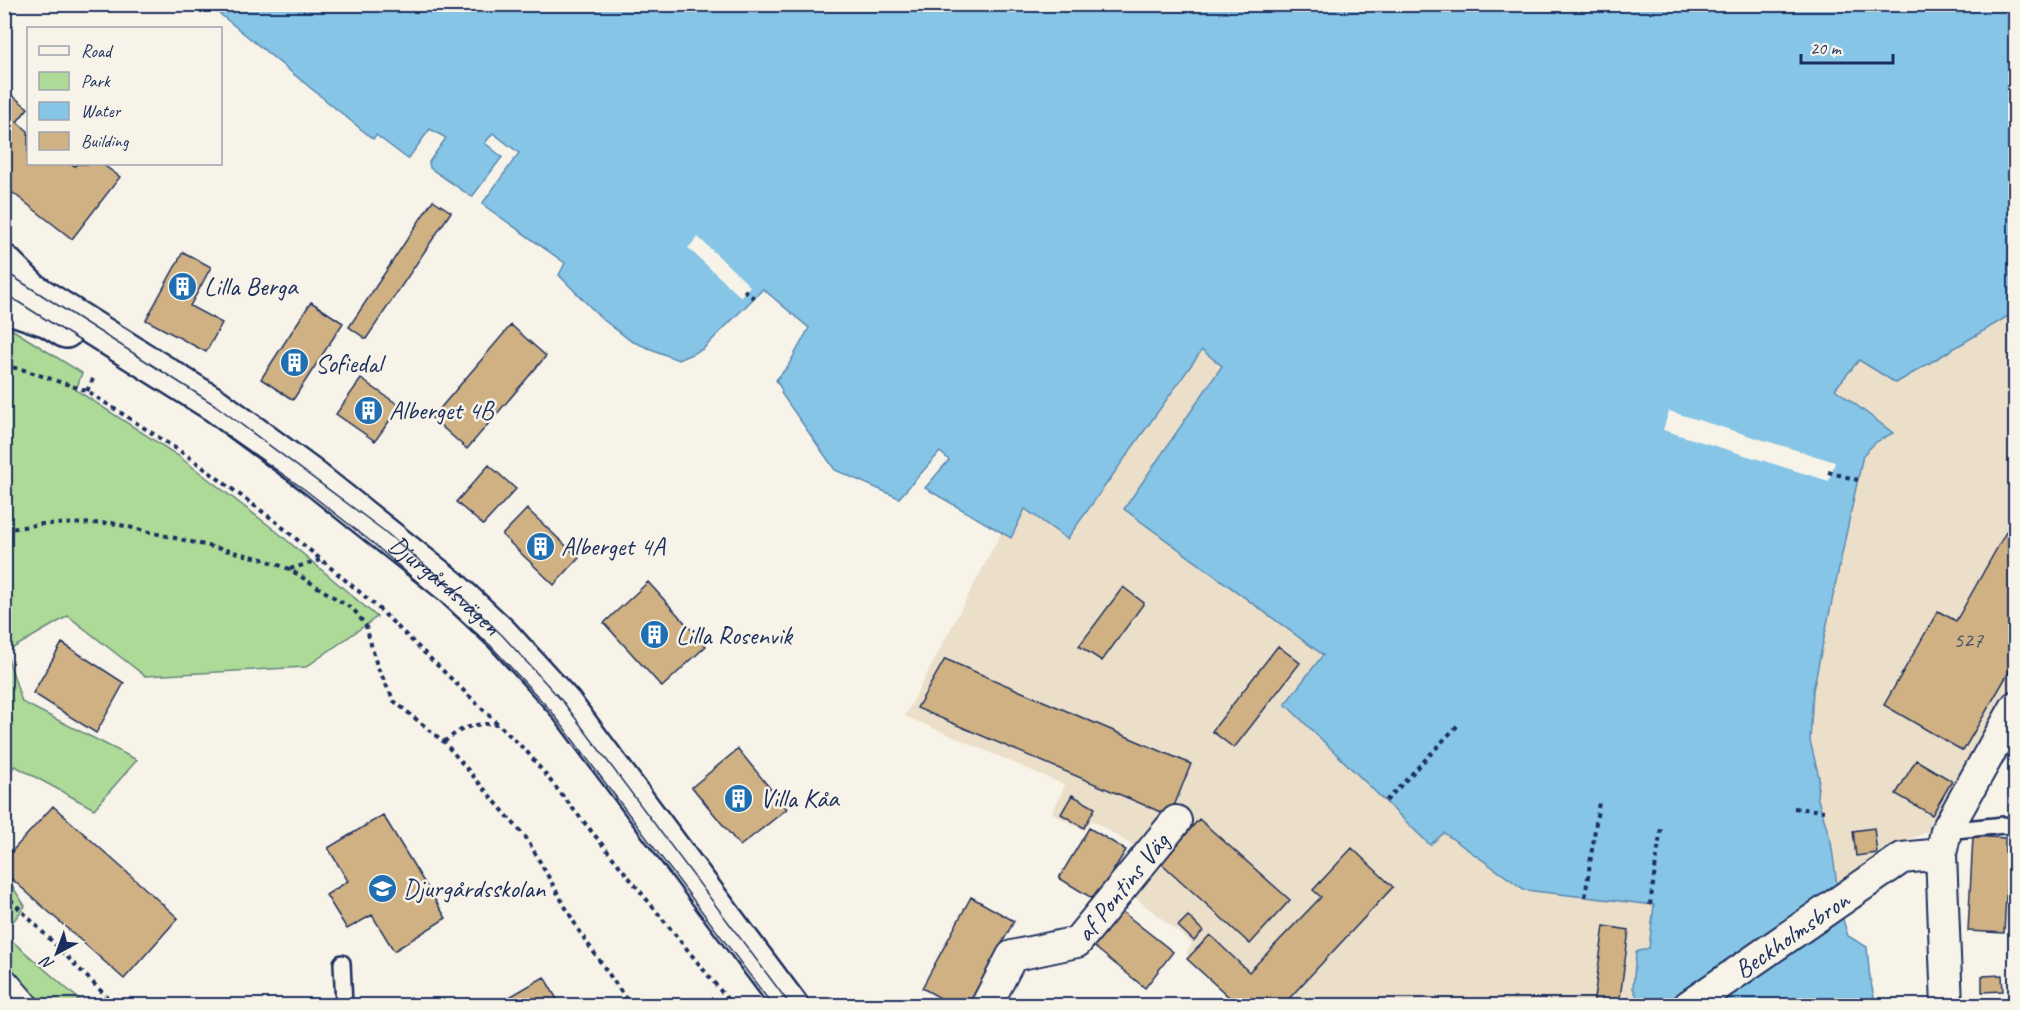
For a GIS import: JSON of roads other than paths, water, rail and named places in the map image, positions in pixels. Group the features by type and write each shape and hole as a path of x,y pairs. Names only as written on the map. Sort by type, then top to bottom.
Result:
{"street":[{"name":"Djurgårdsvägen","path":"4,262 32,290 215,405 309,474 426,566 502,635 564,702 791,1005"},
{"name":"Djurgårdsvägen","path":"4,305 48,320 207,421 304,489 443,603 490,645 552,712 773,1005"},
{"path":"1947,1005 1944,843 2016,706"},
{"name":"af Pontins Väg","path":"986,1005 1012,956 1077,942 1176,821"},
{"name":"Beckholmsbron","path":"1688,1005 1902,858 1944,843"},
{"name":"Djurgårdsvägen","path":"746,969 766,1005"},
{"path":"4,984 23,1005"}],"lane":[{"path":"1944,843 2004,825 2016,828"},
{"path":"342,963 344,1005"}],"water":[{"path":"209,5 2015,5 2015,312 1896,383 1859,360 1835,389 1893,433 1876,442 1863,455 1813,690 1810,741 1819,777 1817,796 1831,842 1841,913 1848,936 1867,947 1870,979 1876,1005 1641,1005 1633,988 1636,952 1649,948 1654,905 1525,890 1444,833 1430,845 1285,704 1323,655 1124,509 1222,366 1202,350 1067,539 1025,509 1011,538 925,488 949,460 940,452 899,498 835,470 781,393 782,390 776,380 788,366 809,328 763,289 703,349 678,360 631,341 601,318 559,275 565,263 482,204 519,153 493,133 485,143 502,157 472,197 430,168 429,162 446,138 430,129 408,159 376,135 373,139"}],"tram line":[{"path":"4,271 215,405 383,530 451,587 502,635 564,703 791,1006"},
{"path":"4,293 207,421 304,489 374,544 490,645 552,712 773,1006"}],"place":[{"name":"Lilla Berga","path":"183,286"},
{"name":"Sofiedal","path":"294,363"},
{"name":"Alberget 4B","path":"368,410"},
{"name":"Alberget 4A","path":"540,546"},
{"name":"Lilla Rosenvik","path":"655,635"},
{"name":"Villa Kåa","path":"739,798"},
{"name":"Djurgårdsskolan","path":"382,888"}]}
